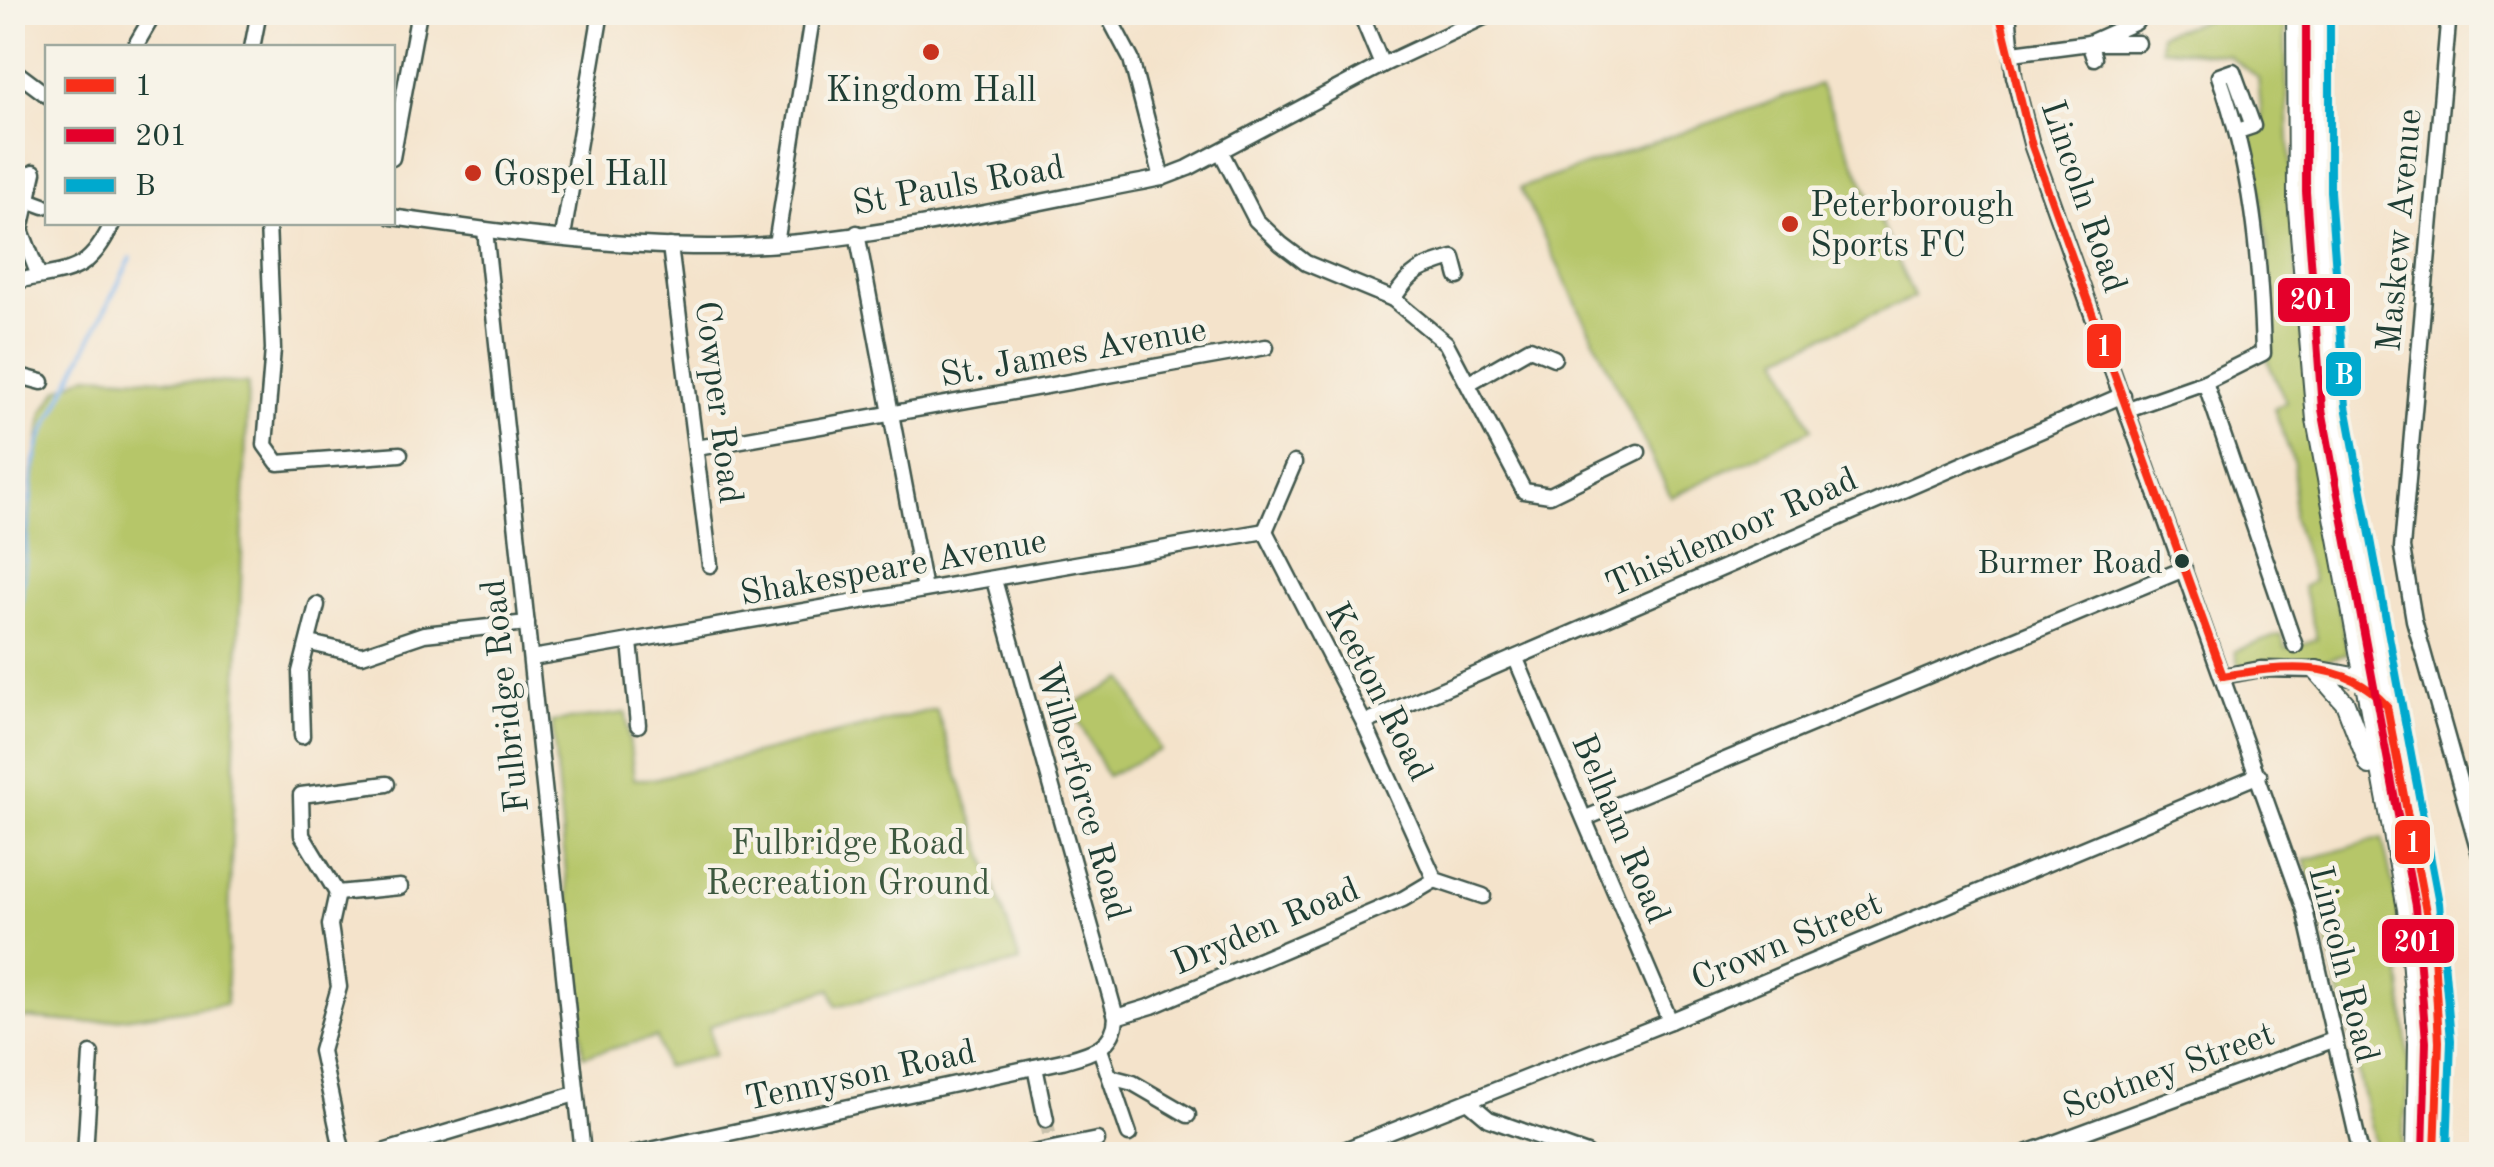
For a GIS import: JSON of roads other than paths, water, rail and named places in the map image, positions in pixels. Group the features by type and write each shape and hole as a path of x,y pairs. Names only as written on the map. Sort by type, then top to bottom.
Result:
{"main road":[{"path":"2296,12 2297,199 2316,420 2413,957 2418,1043 2416,1154"},
{"path":"2318,12 2318,191 2334,408 2434,954 2439,1040 2434,1154"},
{"path":"2316,670 2328,670 2365,683 2387,706"},
{"path":"2316,670 2345,703 2361,737 2390,837"}],"street":[{"path":"136,45 155,12"},
{"path":"253,45 259,12"},
{"path":"395,142 419,12"},
{"path":"563,236 601,12"},
{"path":"776,244 813,12"},
{"path":"1106,12 1131,60 1162,178"},
{"path":"1360,12 1382,65"},
{"name":"St Pauls Road","path":"395,217 484,230 670,246 776,244 1162,178 1222,154 1382,65 1495,12"},
{"name":"Lincoln Road","path":"2008,12 2032,146 2305,910 2361,1154"},
{"path":"2020,12 2012,46 2091,51 2138,43"},
{"path":"2091,51 2136,22 2138,12"},
{"name":"Maskew Avenue","path":"2449,12 2402,548 2414,620 2482,862"},
{"path":"12,69 45,94"},
{"name":"Thistlemoor Road","path":"1364,723 2125,402 2205,382 2263,353 2260,248 2238,131"},
{"path":"1222,154 1256,220 1282,244 1306,263 1393,298 1446,343 1524,491 1550,495 1638,452"},
{"path":"34,172 21,230 38,276"},
{"path":"25,199 44,206"},
{"path":"12,282 75,269 97,256 112,225"},
{"path":"268,225 272,350 265,446 269,456 278,464 400,454"},
{"name":"Fulbridge Road","path":"484,230 583,1154"},
{"path":"858,232 924,589"},
{"name":"Cowper Road","path":"670,246 710,565"},
{"path":"1393,298 1411,272 1430,265 1453,258 1458,277"},
{"name":"St. James Avenue","path":"697,448 1266,347"},
{"path":"1470,383 1530,348 1554,358"},
{"path":"12,374 42,382"},
{"path":"2205,382 2296,646"},
{"path":"1265,531 1294,464"},
{"name":"Shakespeare Avenue","path":"532,658 1265,531"},
{"name":"Keeton Road","path":"1265,531 1364,723 1435,880"},
{"path":"1586,818 2184,570"},
{"name":"Wilberforce Road","path":"994,580 1116,1018"},
{"path":"302,736 300,672 316,605"},
{"path":"310,643 362,655 424,634 526,623"},
{"path":"630,642 638,725"},
{"name":"Belham Road","path":"1516,659 1670,1022"},
{"path":"2224,676 2262,669 2316,670"},
{"name":"Crown Street","path":"1334,1154 1670,1022 2259,775"},
{"path":"344,1154 321,1051 339,987 330,925 337,893 302,834 301,795 387,784"},
{"path":"1435,880 1483,896"},
{"name":"Dryden Road","path":"1116,1018 1403,899 1435,880"},
{"path":"337,893 400,887"},
{"path":"1116,1018 1112,1036 1100,1049 1114,1078 1129,1134"},
{"name":"Scotney Street","path":"2024,1154 2333,1040"},
{"name":"Tennyson Road","path":"632,1154 1035,1067 1100,1049"},
{"path":"85,1154 92,1054"},
{"path":"1035,1067 1046,1120"},
{"path":"1114,1078 1133,1083 1188,1115"},
{"path":"376,1154 576,1094"},
{"path":"1470,1103 1490,1118 1588,1154"},
{"path":"1028,1154 1051,1146 1097,1140"}],"waterway":[{"path":"12,702 33,470 40,441 131,258"},
{"path":"12,1138 16,1154"}],"tunnel":[{"path":"1046,1120 1051,1142"}],"place":[{"name":"Kingdom Hall","path":"931,52"},
{"name":"Gospel Hall","path":"473,173"},
{"name":"Peterborough Sports FC","path":"1790,224"},
{"name":"Burmer Road","path":"2182,561"}],"park label":[{"name":"Fulbridge Road Recreation Ground","path":"848,862"}]}
